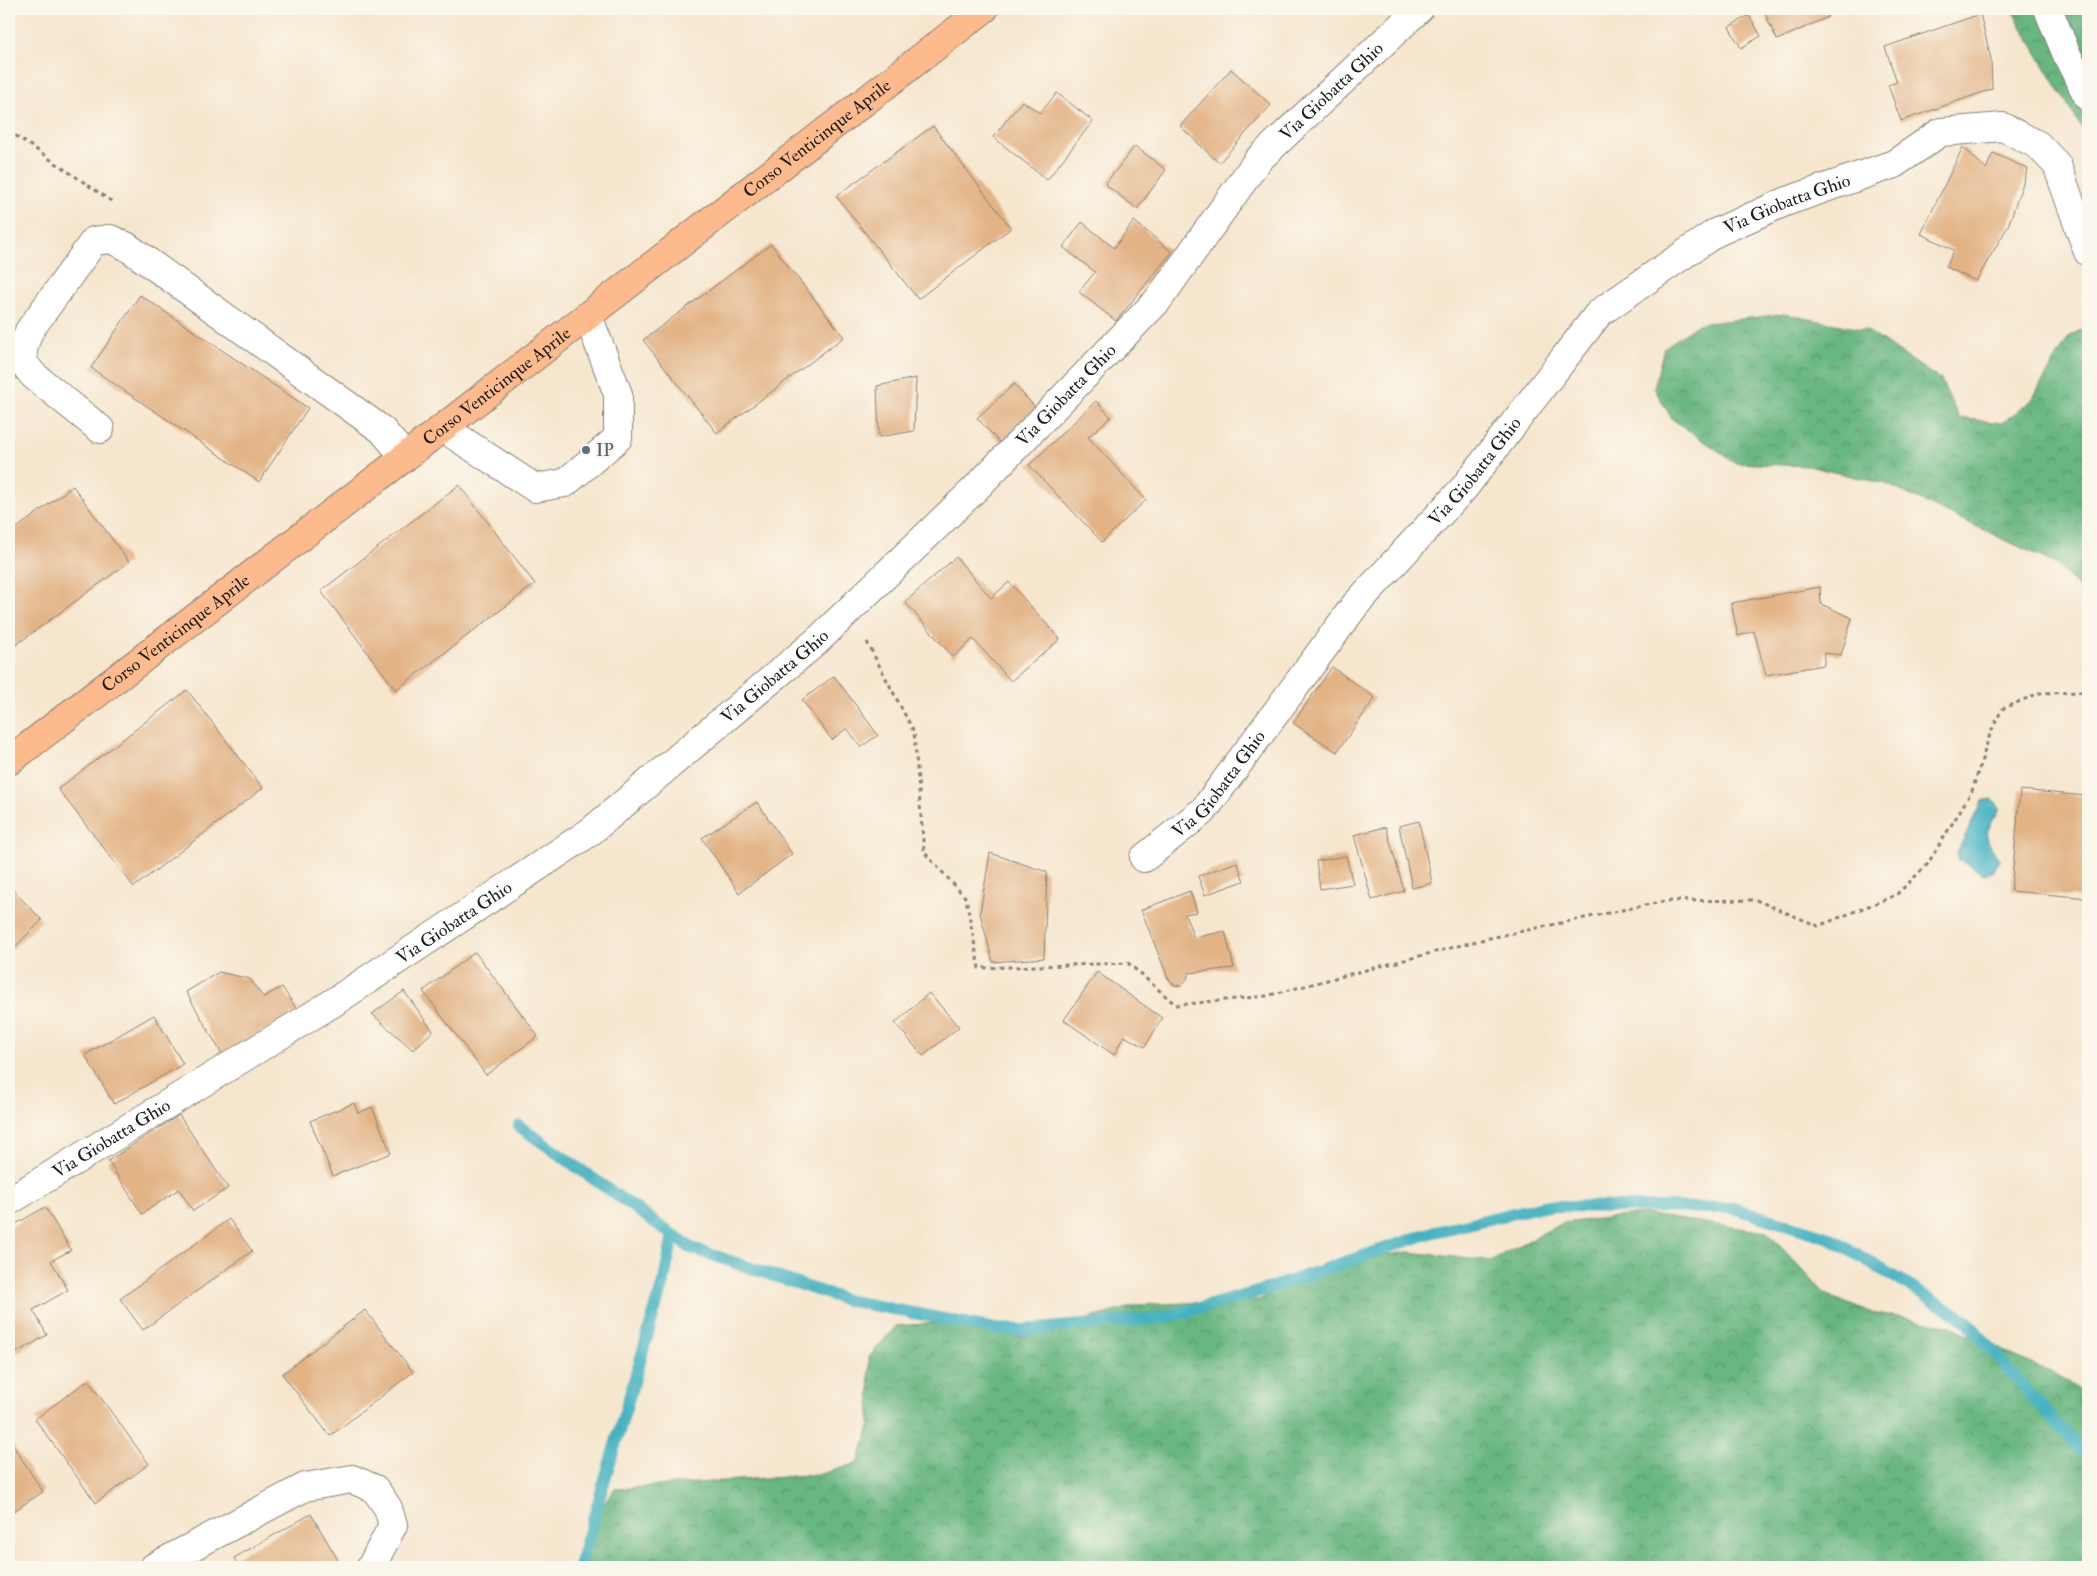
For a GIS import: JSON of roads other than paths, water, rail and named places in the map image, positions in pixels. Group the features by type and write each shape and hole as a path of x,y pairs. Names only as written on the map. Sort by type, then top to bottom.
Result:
{"main road":[{"name":"Corso Venticinque Aprile","path":"9,761 984,9"}],"street":[{"name":"Via Giobatta Ghio","path":"9,1201 331,1004 590,832 816,641 975,489 1158,300 1258,160 1419,9"},
{"path":"2048,9 2088,97"},
{"name":"Via Giobatta Ghio","path":"1144,858 1204,810 1356,604 1464,488 1599,313 1715,233 1786,202 1894,164 1941,132 2003,127 2038,146 2057,166 2088,252"},
{"path":"100,429 33,375 22,361 29,331 94,242 110,239 126,246 382,430 405,457"},
{"path":"443,428 535,488 565,483 618,438 618,394 588,316"},
{"path":"154,1567 305,1488 352,1479 375,1489 388,1508 393,1525 371,1567"}],"water":[{"path":"1991,799 1996,802 2000,809 1987,834 1990,845 2000,860 1993,872 1983,874 1958,859 1957,853 1982,801"}],"waterway":[{"path":"519,1126 691,1248 846,1300 995,1329 1024,1330 1163,1318 1261,1291 1430,1233 1543,1206 1733,1208 1830,1238 1967,1321 2032,1397 2088,1456"},
{"path":"579,1567 665,1276 673,1235"}],"place":[{"name":"IP","path":"586,450"}]}
